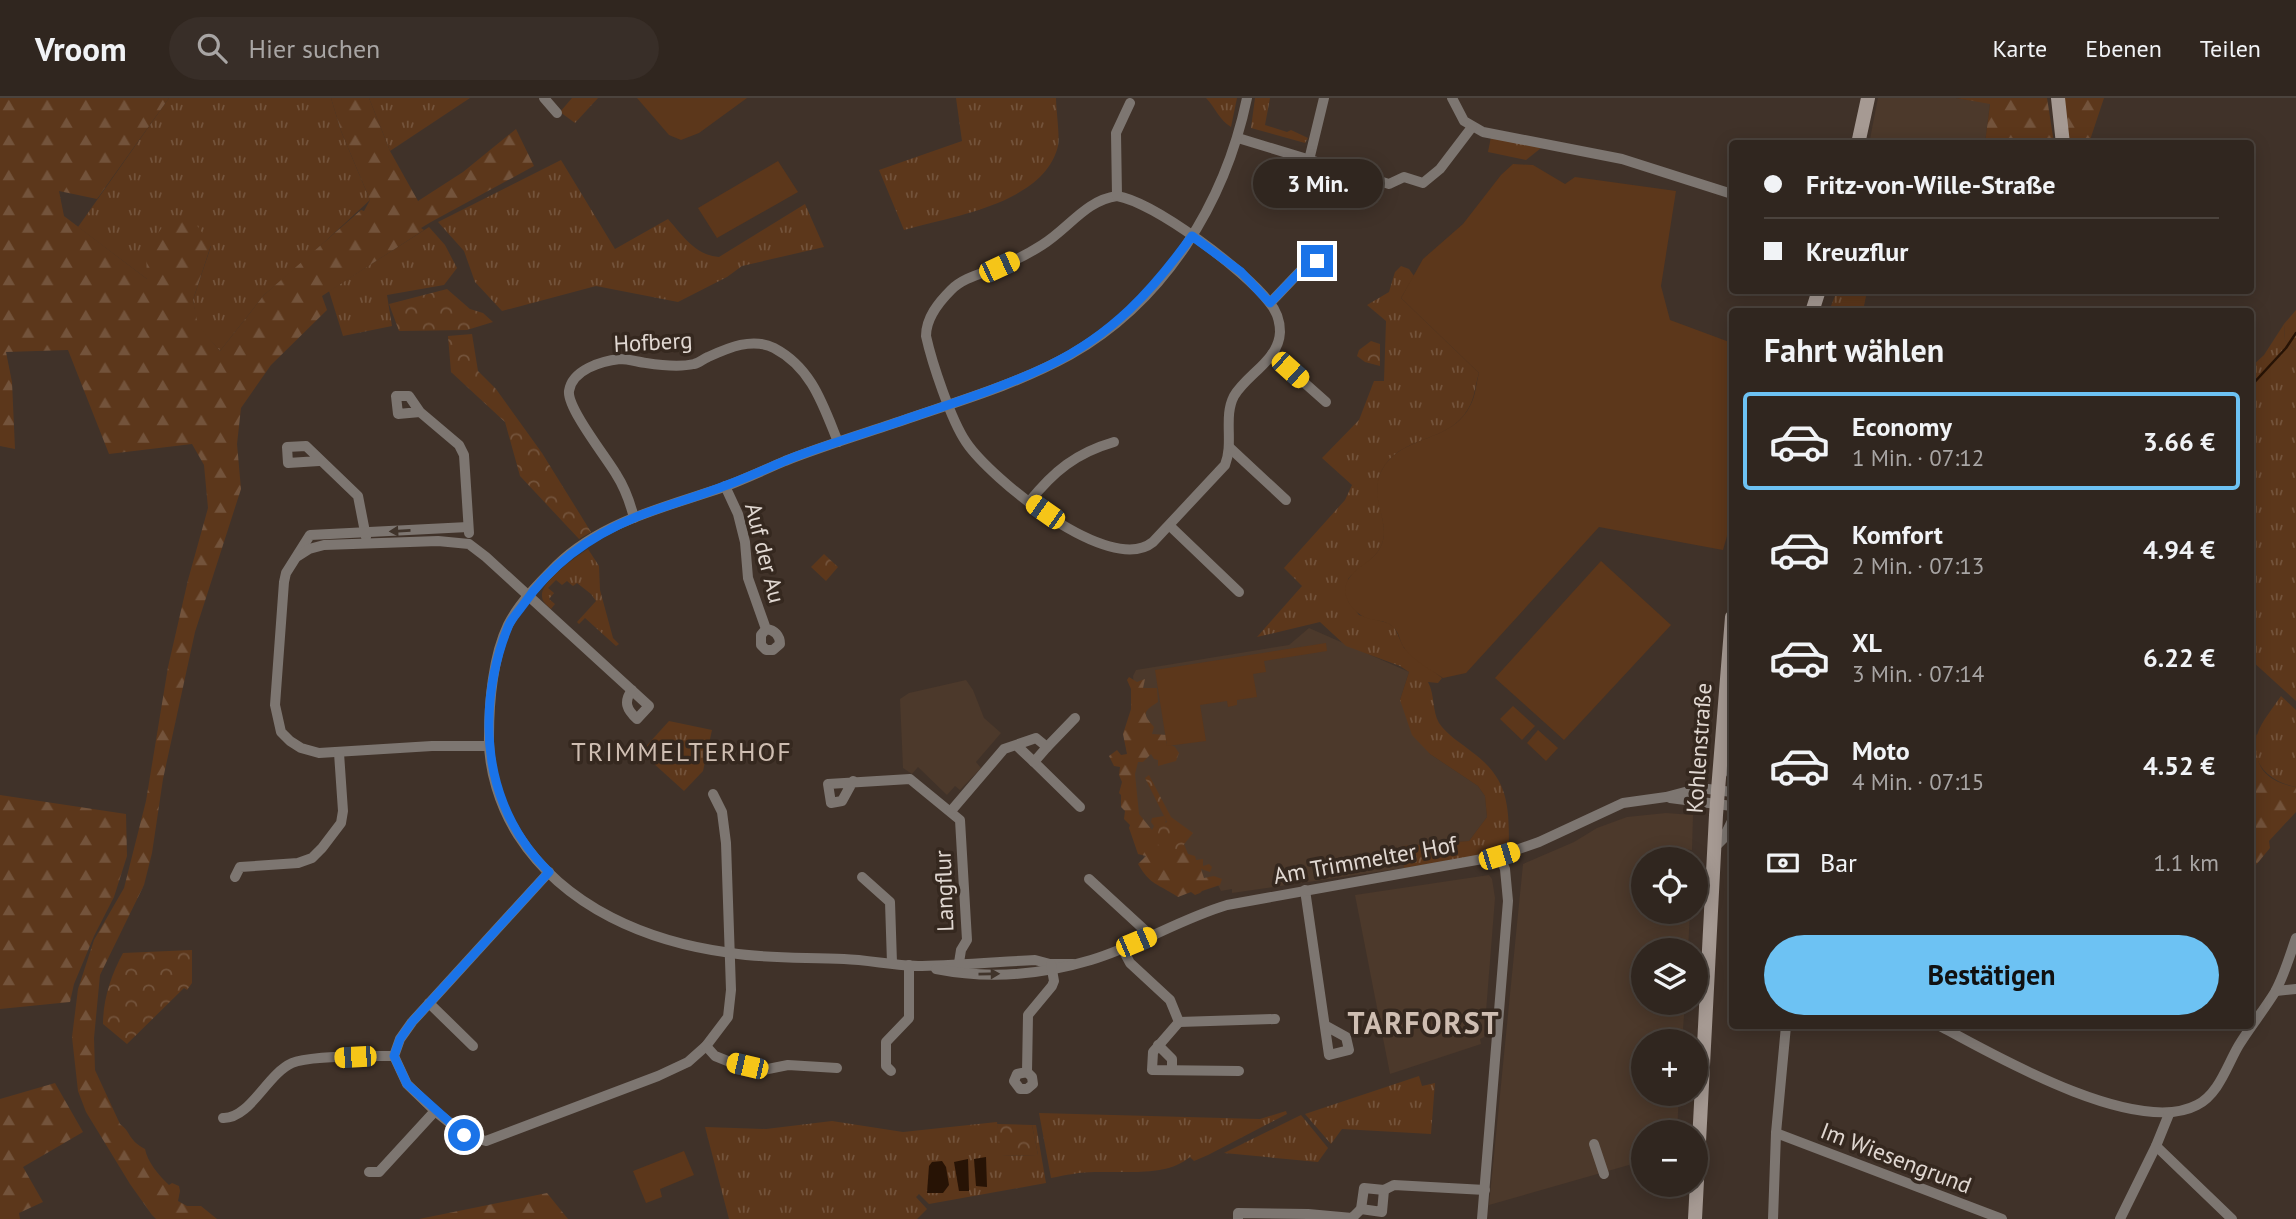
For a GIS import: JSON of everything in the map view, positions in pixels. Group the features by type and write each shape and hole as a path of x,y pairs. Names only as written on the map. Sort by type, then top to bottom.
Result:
{"main road":[{"path":"1859,140 1868,98"},
{"path":"2058,98 2063,140"},
{"name":"Kohlenstraße","path":"1695,1219 1715,847 1723,795 1721,761 1729,656"}],"street":[{"path":"544,98 557,113"},
{"name":"Am Trimmelter Hof","path":"1247,98 1238,138 1218,190 1192,236 1147,294 1122,318 1088,344 1031,373 949,405 838,442 726,486 634,518 586,542 559,563 529,596 508,626 489,698 488,746 493,771 505,810 527,848 574,895 617,922 673,942 729,953 958,968 1006,974 1091,960 1200,913 1227,905 1499,856 1530,846 1613,806 1633,800 1666,797 1700,788 1723,795"},
{"path":"1309,160 1324,98"},
{"path":"1452,98 1458,113 1472,127 1642,164 1729,193"},
{"path":"1117,196 1116,133 1130,103"},
{"path":"1238,138 1389,184 1404,177 1423,183 1440,169 1472,127"},
{"path":"1117,196 1136,201 1192,236 1241,272 1270,303 1277,316 1280,331 1272,354 1233,398 1230,448 1222,470 1170,526 1146,547 1132,550 1111,548 1087,538 1029,502 976,456 959,431 926,336 928,323 937,306 962,281 1025,256 1061,232 1096,201 1117,196"},
{"path":"1270,303 1310,261 1317,261"},
{"name":"Hofberg","path":"634,518 629,498 616,474 571,404 569,391 576,374 591,367 621,359 650,364 695,364 750,342 772,346 810,378 818,390 838,442"},
{"path":"1272,354 1326,402"},
{"path":"420,412 459,444 464,455 469,544"},
{"path":"1029,502 1049,477 1063,466 1092,449 1114,442"},
{"path":"1230,448 1286,500"},
{"path":"320,461 358,496 367,544"},
{"name":"Auf der Au","path":"726,486 738,514 745,542 748,578 766,629"},
{"path":"1170,526 1239,592"},
{"path":"468,527 310,535 286,573 282,592 275,705 281,732 301,748 319,753 432,746 488,746"},
{"path":"298,556 319,546 438,541 469,544 632,691"},
{"path":"1034,762 1075,718"},
{"path":"853,781 911,779 951,811 1004,749 1036,738 1047,747"},
{"path":"1016,745 1080,807"},
{"path":"235,877 240,867 298,863 312,858 323,848 341,823 343,811 339,753"},
{"path":"1721,761 1729,771"},
{"path":"549,872 405,1030 394,1056 407,1084 464,1135 486,1141 679,1068 706,1046 723,1024 730,1008 732,990 726,844 722,812 713,794"},
{"name":"Langflur","path":"951,811 960,820 964,870 967,940 961,950 958,968"},
{"path":"1715,847 1729,827"},
{"path":"1482,1219 1508,901 1505,869 1499,856"},
{"path":"862,877 890,902 892,963"},
{"path":"1090,879 1150,935"},
{"path":"1305,890 1326,1026"},
{"path":"2254,1023 2276,991 2296,938"},
{"path":"1122,948 1130,963 1170,1000 1179,1022"},
{"path":"891,1071 886,1066 886,1042 909,1018 909,965"},
{"path":"1027,1072 1028,1015 1052,986 1051,967"},
{"path":"2276,991 2296,989"},
{"path":"429,1003 473,1046"},
{"path":"1239,1071 1152,1070 1153,1052 1179,1022 1275,1019"},
{"path":"1773,1219 1776,1133 1786,1029"},
{"path":"1946,1029 2070,1089 2144,1112 2169,1114 2197,1106 2210,1095 2250,1029"},
{"path":"1158,1045 1172,1059 1172,1070"},
{"path":"706,1046 715,1056 763,1070 788,1065 837,1068"},
{"path":"223,1118 237,1116 277,1074 293,1062 394,1056"},
{"path":"369,1172 379,1172 435,1111"},
{"path":"2120,1219 2169,1114"},
{"name":"Im Wiesengrund","path":"1776,1133 2002,1219"},
{"path":"1594,1144 1604,1174"},
{"path":"2156,1146 2232,1219"},
{"path":"1238,1219 1238,1213 1352,1219 1361,1209 1364,1188 1384,1190 1394,1185 1485,1190"},
{"path":"1361,1209 1382,1212 1384,1190"}],"shaded area":[{"path":"1878,98 1956,98 1990,103 1985,140 1870,140"},
{"path":"1309,628 1409,672 1400,700 1430,754 1478,786 1485,796 1487,817 1469,841 1402,846 1404,868 1232,893 1232,889 1221,891 1217,883 1148,870 1125,802 1138,740 1133,676 1136,670 1289,645"},
{"path":"966,680 984,718 1001,733 976,762 981,768 960,790 955,786 947,795 918,767 912,774 903,768 900,699 909,693"},
{"path":"1666,813 1693,815 1692,847 1631,847 1631,924 1689,924 1689,938 1631,938 1631,1015 1684,1015 1683,1029 1631,1029 1631,1106 1678,1106 1678,1120 1631,1120 1631,1164 1489,1205 1523,864 1574,842 1597,828 1627,817"},
{"path":"1489,875 1495,898 1484,1037 1480,1039 1481,1044 1390,1074 1355,895"},
{"path":"986,1157 987,1187 976,1186 974,1159"},
{"path":"968,1159 969,1191 959,1191 954,1162"},
{"path":"942,1161 946,1167 949,1185 943,1193 927,1193 929,1166 932,1162"}],"green space":[{"path":"0,98 169,98 97,199 59,191 64,216 147,279 146,252 170,215 193,220 211,245 193,300 198,325 220,351 264,295 361,210 364,211 370,200 341,131 331,98 369,98 390,151 418,201 463,172 516,129 534,166 421,228 424,230 322,296 327,310 271,365 241,408 237,444 241,489 195,632 163,779 152,853 144,885 100,975 94,1038 95,1070 120,1124 135,1142 145,1149 151,1163 165,1181 169,1185 172,1183 179,1186 178,1201 187,1206 201,1206 217,1219 156,1219 152,1215 86,1112 78,1091 72,1037 78,989 94,940 124,888 146,801 168,667 208,508 204,465 192,444 109,454 68,350 6,352 12,382 15,449 0,446"},
{"path":"169,98 331,98 341,131 370,200 264,295 220,351 197,325 193,300 211,246 147,279 78,227"},
{"path":"369,98 470,98 390,151"},
{"path":"572,98 598,98 575,123 560,112"},
{"path":"637,98 747,98 699,133 681,140 669,135"},
{"path":"956,98 1056,98 1058,146 1049,166 1035,182 1016,194 970,213 904,230 879,170 962,141"},
{"path":"1206,98 1237,98 1231,127 1223,121"},
{"path":"1255,98 1270,98 1265,125 1287,132 1291,130 1308,138 1305,143 1251,128"},
{"path":"1956,98 2047,98 2054,140 1985,140 1990,104"},
{"path":"2062,98 2104,98 2090,140 2069,140"},
{"path":"1491,137 1541,148 1526,160 1488,152"},
{"path":"561,160 615,249 668,219 696,249 719,257 805,204 824,247 742,266 727,277 678,302 596,286 502,311 475,282 464,251 438,222"},
{"path":"778,161 798,192 717,238 698,208"},
{"path":"1513,164 1533,165 1565,184 1575,177 1676,191 1661,286 1670,320 1729,342 1729,529 1723,550 1599,527 1466,673 1443,678 1409,653 1392,626 1362,616 1354,609 1345,590 1353,574 1378,552 1384,537 1377,488 1383,468 1403,449 1452,426 1463,417 1473,400 1479,373 1401,298 1423,259 1463,224 1501,175"},
{"path":"429,227 445,245 457,268 444,285 387,295 392,326 343,336 329,291"},
{"path":"1401,266 1409,269 1414,276 1401,298 1479,373 1474,396 1460,420 1438,434 1404,448 1385,465 1378,485 1384,525 1382,544 1376,555 1348,579 1348,601 1359,615 1394,627 1404,648 1442,678 1438,683 1428,682 1439,723 1484,762 1500,783 1507,806 1509,833 1509,848 1404,868 1402,846 1469,841 1487,817 1485,796 1478,786 1430,754 1412,735 1400,700 1409,672 1400,666 1346,646 1320,622 1257,637 1302,586 1284,568 1345,500 1352,485 1322,458 1359,420 1374,381 1384,381 1386,321 1367,305 1389,292 1395,272"},
{"path":"447,289 470,309 483,313 493,322 467,330 399,331 389,304"},
{"path":"1836,294 1866,294 1864,308 1830,308"},
{"path":"2296,310 2296,351 2285,340 2284,324"},
{"path":"2284,324 2285,340 2296,351 2296,701 2254,663 2254,364 2264,355"},
{"path":"472,334 478,371 496,389 542,453 591,532 579,539 520,476 505,422 451,372 448,336"},
{"path":"1371,341 1380,344 1380,366 1365,362 1357,356 1359,350"},
{"path":"588,549 599,566 600,590 613,638 619,644 616,646 585,618 579,624 577,622 596,601 577,583 573,586 567,581 562,585 556,580 548,588 554,593 549,599 555,604 551,609 542,598 543,590 553,577"},
{"path":"824,554 838,567 826,581 811,567"},
{"path":"1601,561 1671,625 1564,740 1495,678"},
{"path":"1326,643 1327,651 1264,661 1266,672 1253,674 1257,697 1237,700 1237,705 1228,707 1227,701 1200,705 1206,741 1167,746 1155,670"},
{"path":"1129,677 1137,682 1145,679 1143,688 1157,688 1158,702 1146,713 1154,727 1152,734 1167,735 1166,743 1175,747 1179,753 1176,761 1158,766 1158,760 1151,754 1143,762 1138,762 1135,774 1139,814 1152,830 1152,818 1164,816 1166,821 1162,829 1184,844 1188,854 1195,856 1196,860 1203,859 1203,866 1209,864 1212,867 1210,872 1201,869 1204,878 1214,876 1222,879 1220,885 1195,895 1191,892 1178,897 1155,884 1147,876 1138,864 1146,856 1138,854 1130,825 1124,819 1125,811 1121,807 1119,793 1122,782 1120,767 1114,766 1109,756 1117,750 1121,755 1127,754 1123,734 1131,709 1131,689 1127,680"},
{"path":"2281,696 2296,710 2296,787 2270,776 2256,755 2255,745 2259,730"},
{"path":"1513,706 1535,726 1522,740 1500,719"},
{"path":"669,721 712,730 703,771 684,791 641,752"},
{"path":"1538,730 1558,748 1546,761 1527,743"},
{"path":"2257,734 2257,755 2263,770 2276,781 2296,787 2296,812 2269,841 2270,848 2254,867 2254,739"},
{"path":"1149,775 1171,817 1193,833 1178,852 1165,850 1156,841 1160,825 1167,822 1145,778"},
{"path":"0,795 126,814 127,856 114,897 74,984 70,1002 0,1009"},
{"path":"192,950 192,983 127,1044 103,1024 108,988 123,953"},
{"path":"1419,1076 1422,1086 1435,1083 1431,1134 1342,1129 1331,1144 1305,1114"},
{"path":"55,1083 83,1132 23,1167 43,1202 19,1213 20,1219 0,1219 0,1099"},
{"path":"1286,1111 1287,1114 1208,1155 1194,1161 1190,1157 1170,1168 1084,1173 1051,1178 1039,1113 1260,1119"},
{"path":"1301,1115 1328,1148 1318,1162 1224,1153"},
{"path":"832,1121 903,1132 997,1122 1002,1156 1038,1155 1032,1125 1036,1125 1046,1183 929,1204 919,1194 916,1197 927,1209 917,1219 729,1219 705,1127 766,1129"},
{"path":"997,1124 1032,1125 1038,1155 1001,1156"},
{"path":"684,1151 694,1175 660,1189 662,1197 646,1203 633,1171"},
{"path":"547,1193 568,1219 419,1219"}],"waterway":[{"path":"2254,383 2296,333"}],"district":[{"name":"TRIMMELTERHOF","path":"682,752"},
{"name":"TARFORST","path":"1424,1024"}],"route":[{"path":"464,1135 407,1084 394,1056 405,1030 549,872 527,848 505,810 488,746 489,698 508,626 529,596 559,563 586,542 634,518 726,486 801,455 949,405 1051,364 1088,344 1135,306 1159,281 1192,236 1241,272 1270,303 1310,261 1317,261"}]}
